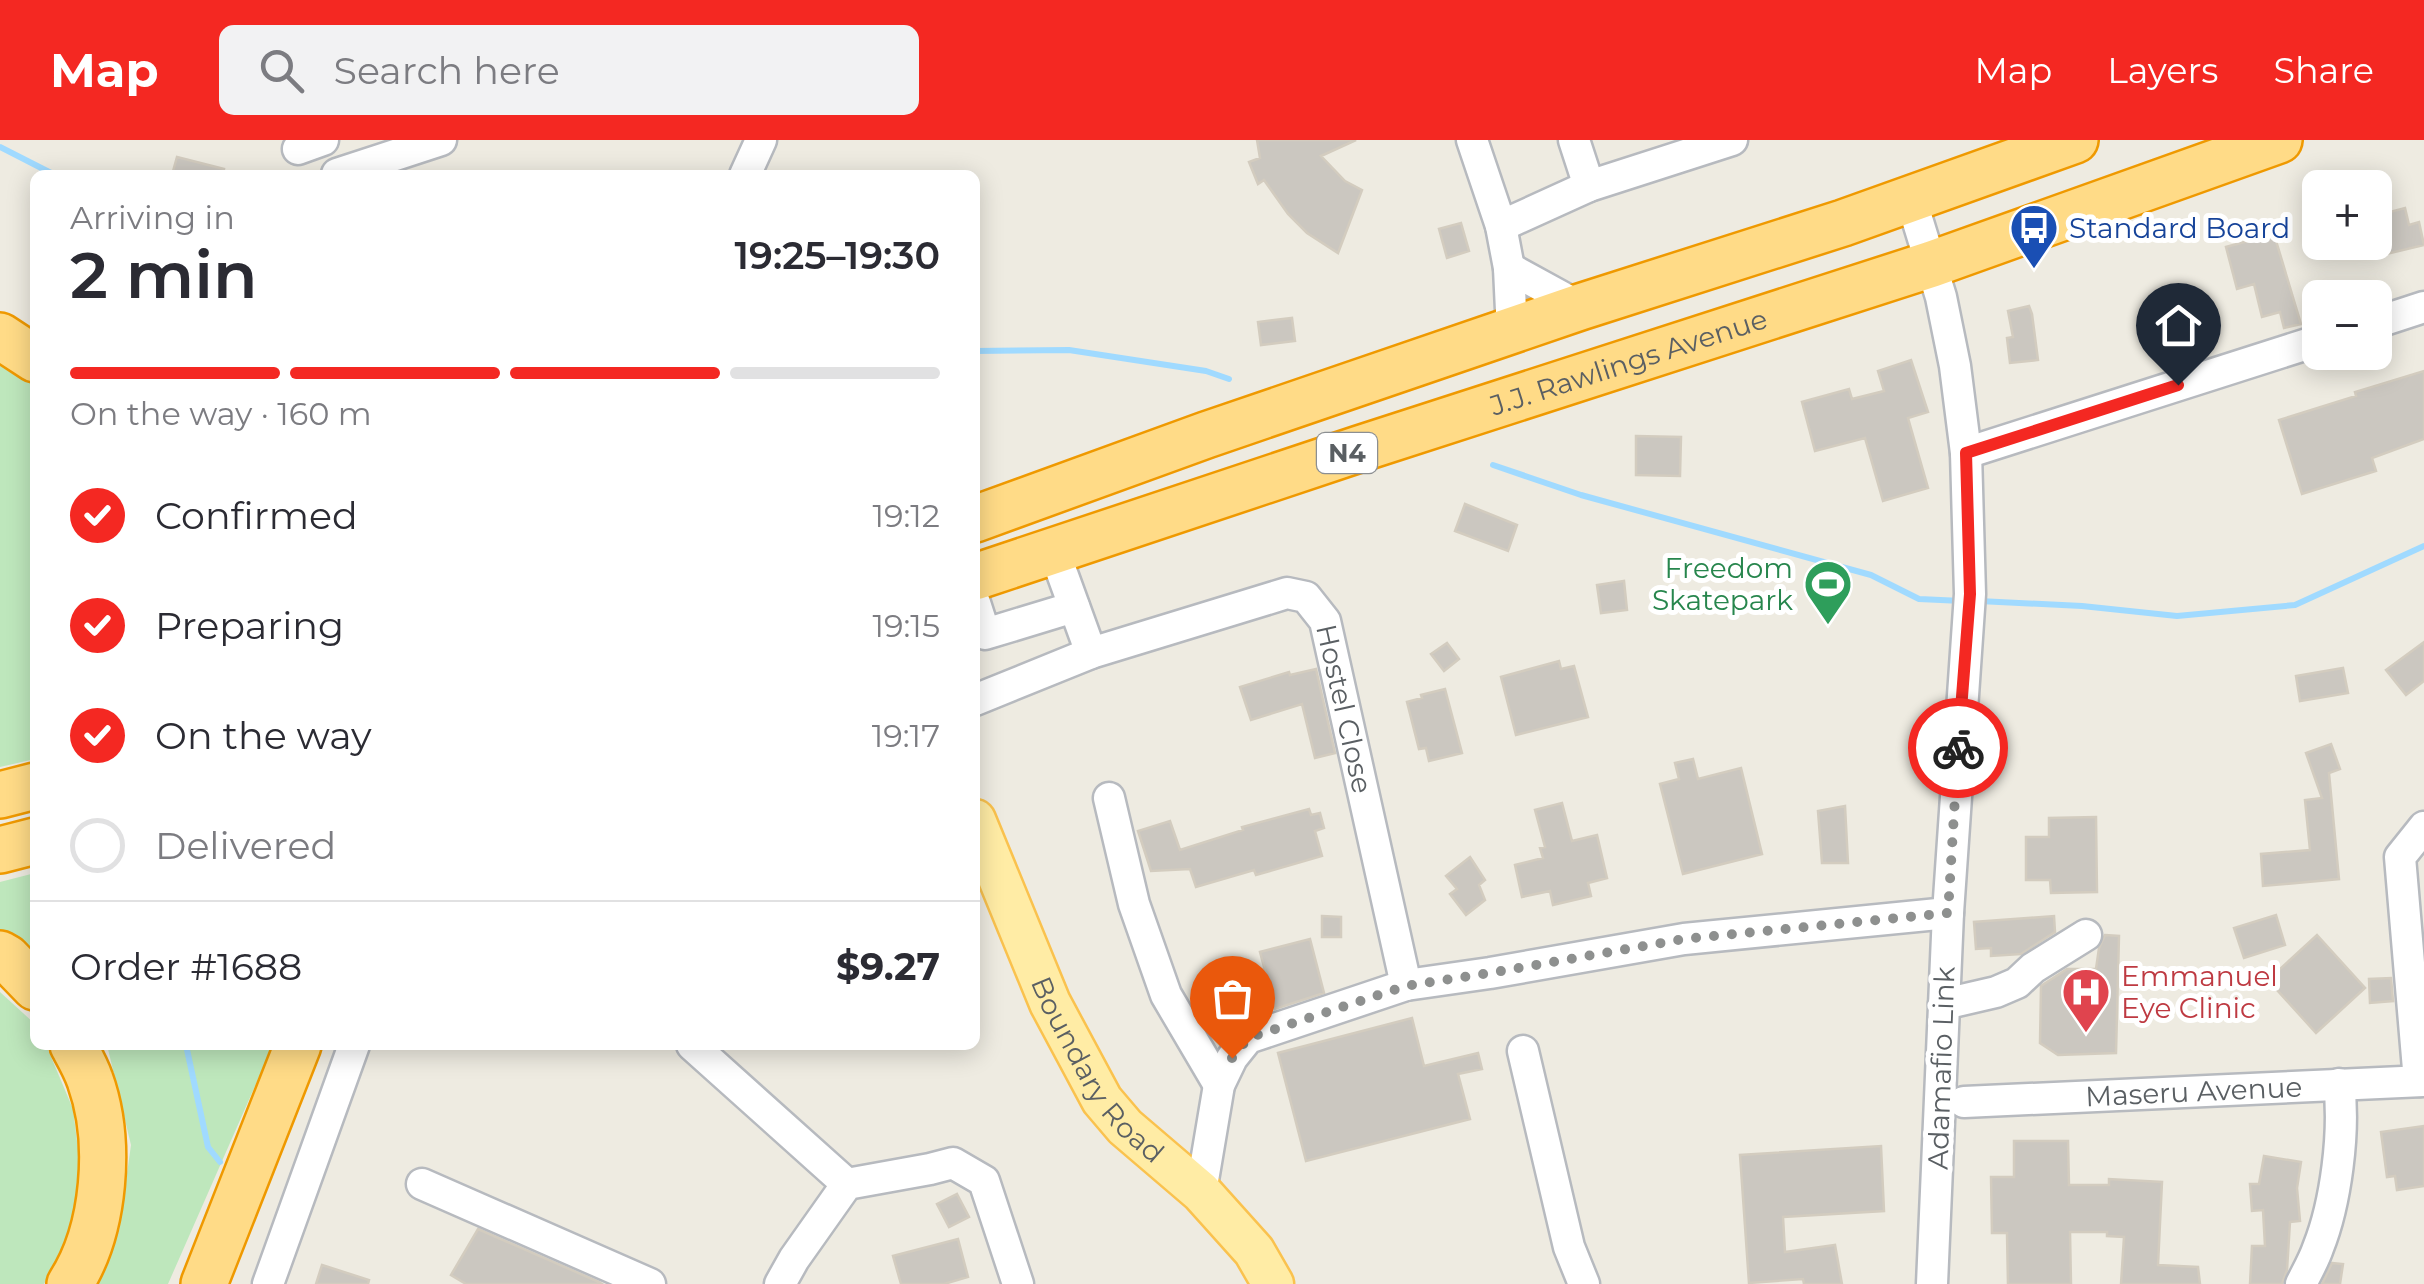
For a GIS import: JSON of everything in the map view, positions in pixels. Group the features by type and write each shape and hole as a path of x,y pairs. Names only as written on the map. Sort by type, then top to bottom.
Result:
{"highway":[{"name":"N4","path":"983,508 1843,223 2075,140"},
{"name":"J.J. Rawlings Avenue","path":"980,575 1932,264 2279,140"},
{"path":"0,336 30,356"},
{"path":"0,795 30,787"},
{"path":"0,850 30,842"},
{"path":"0,954 30,982"},
{"path":"70,1284 81,1267 102,1187 100,1126 90,1081 75,1050"},
{"path":"204,1284 296,1050"}],"main road":[{"name":"Boundary Road","path":"980,834 1050,1002 1094,1088 1126,1128 1202,1192 1254,1251 1274,1284"}],"street":[{"path":"349,170 441,140"},
{"path":"748,170 761,140"},
{"path":"1472,140 1501,226 1509,268 1512,332"},
{"path":"1574,140 1589,186"},
{"path":"1501,226 1589,186 1732,140"},
{"name":"Adamafio Link","path":"1910,199 1942,297 1955,366 1966,453 1970,594 1948,913 1932,1284"},
{"path":"1509,268 1580,308"},
{"path":"2392,317 2424,307"},
{"path":"1966,453 2302,346"},
{"path":"1054,551 1090,653"},
{"name":"Hostel Close","path":"980,698 1090,653 1287,593 1306,597 1324,621 1406,986"},
{"path":"980,618 985,634 1074,607"},
{"path":"1109,798 1134,904 1166,995 1219,1085"},
{"path":"2422,1081 2400,857 2424,827"},
{"path":"1202,1192 1219,1085 1232,1058 1248,1038 1406,986 1684,939 1948,913"},
{"path":"1944,1004 1996,992 2017,982 2086,934"},
{"path":"268,1284 351,1050"},
{"path":"698,1050 847,1184"},
{"path":"1522,1051 1568,1247 1584,1284"},
{"name":"Maseru Avenue","path":"1964,1102 2422,1081"},
{"path":"2301,1284 2319,1247 2336,1178 2340,1084"},
{"path":"780,1284 847,1184 953,1162 984,1182 1018,1284"},
{"path":"422,1184 650,1284"}],"green space":[{"path":"0,360 30,379 30,760 0,767"},
{"path":"30,874 30,954 0,936 0,882"},
{"path":"0,992 30,1019 30,1050 48,1050 73,1109 82,1181 66,1246 44,1284 0,1284"},
{"path":"108,1050 271,1050 168,1284 94,1284 119,1231 131,1145"}],"building":[{"path":"1257,140 1356,140 1321,156 1345,181 1362,190 1338,253 1307,233 1264,180 1258,184 1249,162 1260,158"},
{"path":"177,157 224,169 224,170 173,170"},
{"path":"2405,208 2409,225 2419,222 2424,245 2392,253 2392,211"},
{"path":"1461,223 1469,251 1447,258 1439,229"},
{"path":"2274,234 2301,324 2284,328 2280,312 2262,317 2254,284 2237,289 2226,247"},
{"path":"2029,306 2038,360 2010,363 2007,338 2013,337 2008,311"},
{"path":"1292,318 1295,341 1261,345 1258,322"},
{"path":"1911,360 1928,412 1908,418 1928,488 1883,501 1865,438 1815,451 1802,402 1849,389 1852,399 1884,391 1878,371"},
{"path":"2424,371 2424,439 2372,458 2376,471 2302,494 2279,420"},
{"path":"1636,436 1681,437 1680,476 1636,475"},
{"path":"1465,504 1517,525 1508,551 1455,531"},
{"path":"1624,581 1627,610 1601,613 1597,585"},
{"path":"2424,642 2424,681 2406,695 2386,670"},
{"path":"1447,643 1459,659 1444,671 1431,654"},
{"path":"1559,661 1561,669 1574,666 1588,717 1516,735 1501,677"},
{"path":"2343,668 2348,693 2300,701 2296,676"},
{"path":"1316,669 1335,753 1315,758 1302,704 1251,720 1240,687 1289,672 1290,675"},
{"path":"1445,689 1462,753 1429,761 1426,748 1419,749 1407,702"},
{"path":"2331,744 2340,769 2329,773 2339,879 2263,886 2261,854 2310,850 2305,800 2322,798 2306,753"},
{"path":"1693,759 1698,779 1741,768 1762,854 1683,874 1660,784 1679,779 1675,763"},
{"path":"1562,803 1572,841 1597,835 1607,878 1588,883 1591,896 1553,905 1550,891 1522,897 1515,865 1543,858 1540,848 1545,847 1535,810"},
{"path":"1845,806 1848,863 1822,863 1818,811"},
{"path":"1309,809 1311,815 1320,813 1324,828 1315,831 1322,856 1196,887 1190,869 1151,871 1138,831 1170,821 1180,850 1243,830 1242,827"},
{"path":"2096,817 2097,892 2051,893 2050,880 2026,880 2026,837 2049,837 2049,818"},
{"path":"1470,857 1485,880 1479,885 1485,900 1466,915 1450,894 1457,889 1446,876"},
{"path":"2276,915 2285,945 2244,958 2234,928"},
{"path":"1322,916 1341,917 1341,937 1322,937"},
{"path":"2054,916 2055,932 2021,954 1991,956 1991,948 1976,949 1974,922"},
{"path":"2105,935 2119,936 2116,1053 2058,1055 2040,1043 2041,986 2067,969 2096,969"},
{"path":"2317,935 2365,988 2316,1033 2268,980"},
{"path":"1310,939 1324,993 1275,1009 1260,952"},
{"path":"2391,978 2393,1001 2370,1003 2369,979"},
{"path":"1412,1018 1424,1066 1478,1053 1482,1069 1458,1074 1470,1119 1306,1161 1278,1053"},
{"path":"2424,1126 2424,1186 2397,1190 2395,1176 2387,1177 2381,1132"},
{"path":"2014,1141 2068,1141 2069,1185 2109,1185 2109,1179 2162,1182 2158,1265 2198,1267 2200,1284 2121,1284 2124,1237 2107,1236 2107,1232 2070,1232 2071,1284 2008,1284 2007,1233 1992,1233 1991,1177 2014,1177"},
{"path":"1881,1146 1884,1211 1783,1217 1785,1252 1835,1245 1842,1284 1804,1284 1803,1279 1749,1283 1740,1155"},
{"path":"2264,1156 2301,1162 2297,1188 2300,1221 2290,1222 2287,1270 2282,1284 2250,1284 2252,1246 2265,1246 2263,1210 2252,1211 2250,1184 2259,1184"},
{"path":"957,1194 969,1217 949,1227 937,1204"},
{"path":"478,1229 602,1284 466,1284 451,1275"},
{"path":"958,1239 968,1277 944,1284 901,1284 893,1256"},
{"path":"2332,1263 2343,1264 2340,1284 2322,1284"},
{"path":"322,1265 369,1280 368,1284 316,1284"}],"waterway":[{"path":"0,147 45,170"},
{"path":"980,351 1069,350 1206,371 1229,379"},
{"path":"1493,465 1581,495 1871,575 1919,599 1962,601"},
{"path":"1979,601 2177,616 2295,605 2424,546"},
{"path":"187,1050 208,1147 220,1162"}],"way so far":[{"path":"1232,1058 1248,1038 1406,986 1684,939 1948,913 1958,748"}],"place":[{"name":"Standard Board","path":"2034,270"},
{"name":"Freedom Skatepark","path":"1828,626"},
{"name":"Emmanuel Eye Clinic","path":"2086,1034"}],"route":[{"path":"1958,748 1970,594 1966,453 2178,385"}]}
